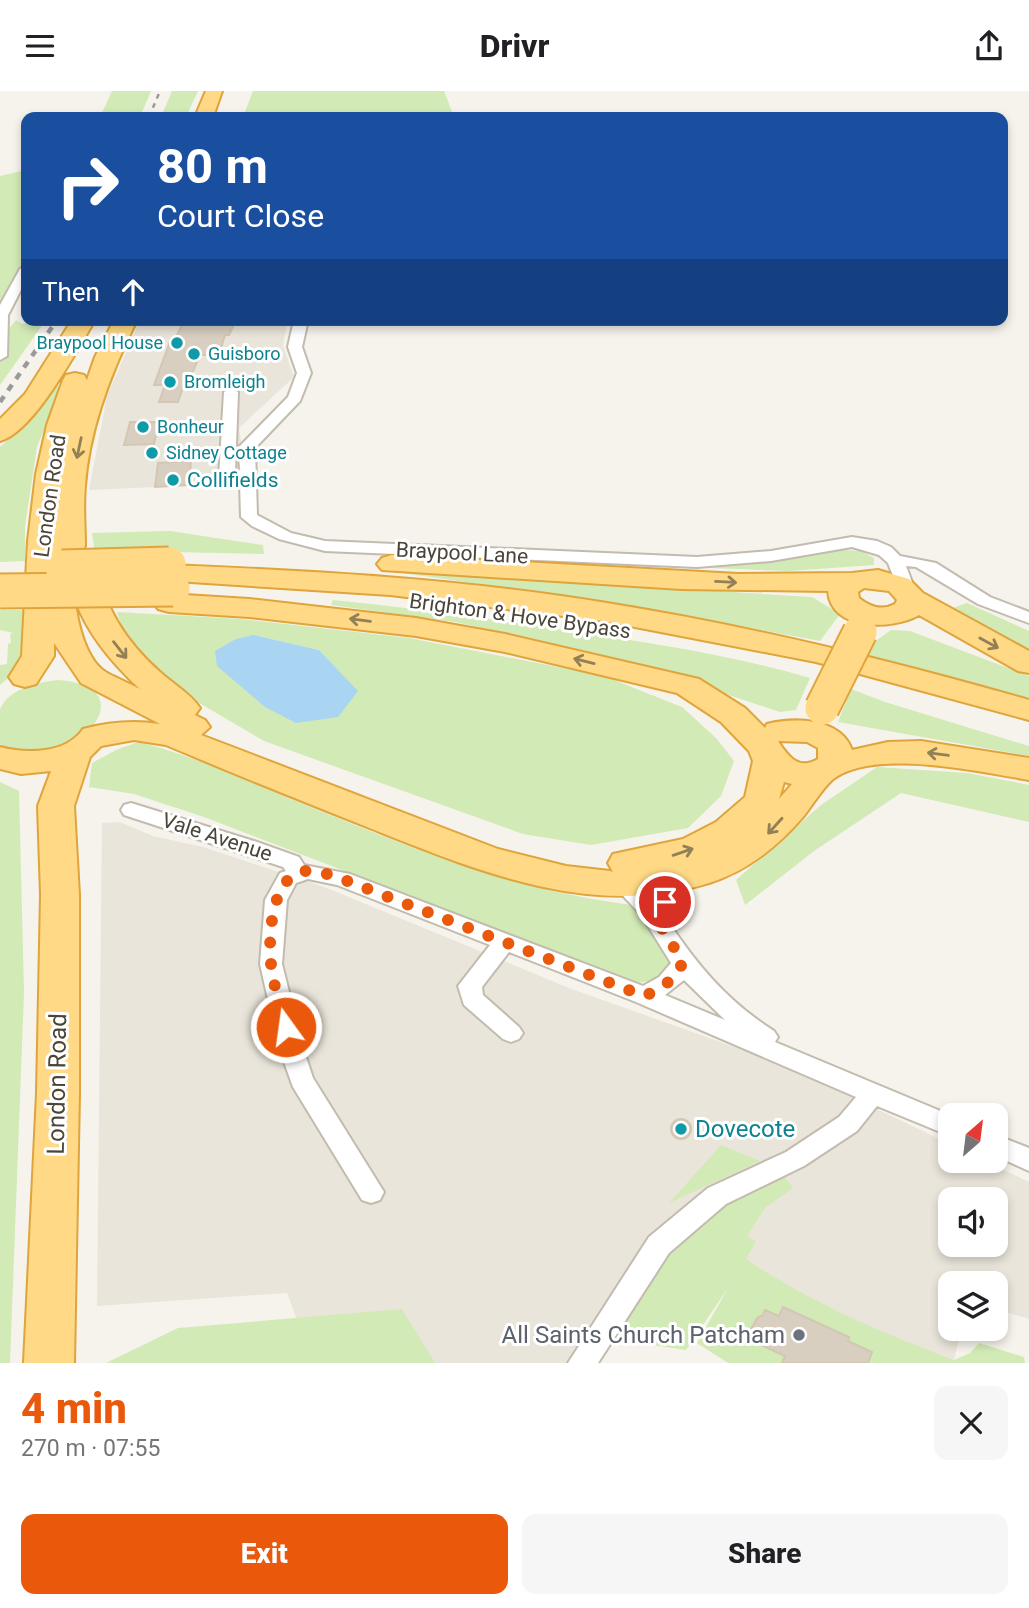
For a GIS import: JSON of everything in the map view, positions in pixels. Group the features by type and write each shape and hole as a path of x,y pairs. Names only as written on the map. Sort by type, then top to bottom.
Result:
{"highway":[{"path":"206,112 214,91"},
{"path":"0,433 34,399 80,326"},
{"name":"London Road","path":"12,685 38,656 42,541 49,474 60,425 74,383 102,326"},
{"name":"London Road","path":"56,806 85,745 104,724 110,703 111,695 80,663 63,633 59,560 71,546 71,485 84,424 107,357 123,326"},
{"path":"71,546 81,558 82,577 108,635 126,659 164,693 222,735"},
{"path":"0,601 373,563 536,569 733,583 864,604 902,613 908,609 909,595"},
{"name":"Brighton & Hove Bypass","path":"0,574 170,583 423,602 599,625 798,663 897,688 1029,727"},
{"name":"Brighton & Hove Bypass","path":"0,591 262,576 412,586 592,607 822,653 921,678 1029,710"},
{"path":"12,685 63,671 97,679 193,727 222,735 424,815 505,843 575,859 622,863 667,857 707,842 756,807 765,791 771,746 822,708 864,604 889,581 1029,664"},
{"path":"170,583 249,608 416,627 505,643 688,686 704,694 771,746 786,771 829,761 888,753 921,752 1029,769"},
{"path":"650,677 698,701 730,726 742,740 752,765 739,821"},
{"path":"10,760 57,760 85,745 134,730 173,736 432,840 533,872 595,883 623,884 680,878 728,862 768,834 829,761 822,708"},
{"name":"London Road","path":"10,760 35,770 46,783 56,806 60,895 58,1093 49,1363"}],"street":[{"path":"0,356 1,315 21,278"},
{"name":"Braypool Lane","path":"300,326 295,347 304,373 295,398 247,447 249,517 272,533 293,541 324,546 697,562 771,556 852,542 877,547 896,561"},
{"path":"230,392 227,478 248,477"},
{"path":"864,604 896,561 912,560 932,566 982,599 1029,618"},
{"path":"896,561 909,595"},
{"name":"Vale Avenue","path":"131,810 260,850 291,862 298,873"},
{"path":"371,1192 302,1080 291,1048 271,964 276,899 288,878 307,871 342,879 505,941 808,1064 938,1121"},
{"path":"655,917 669,889 680,878"},
{"path":"623,884 655,917 683,962 715,1000 753,1030 808,1064"},
{"path":"505,941 470,986 472,999 512,1033"},
{"path":"644,996 663,987 674,977 683,962"},
{"path":"582,1363 659,1245 717,1196 795,1159 848,1124 874,1092"},
{"path":"1008,1150 1029,1160"}],"shaded area":[{"path":"137,326 287,326 283,345 294,377 239,428 248,483 89,490 107,396"},
{"path":"120,822 153,836 203,847 327,888 569,988 782,1064 938,1138 938,1173 1008,1172 1029,1182 1029,1319 1008,1313 1008,1271 938,1271 938,1341 959,1341 954,1360 873,1330 661,1229 582,1363 313,1363 287,1293 97,1306 102,823"}],"green space":[{"path":"112,91 151,91 142,112 102,112"},
{"path":"172,91 198,91 188,112 163,112"},
{"path":"253,91 444,91 452,112 245,112"},
{"path":"21,171 21,271 0,306 0,176"},
{"path":"16,320 21,326 42,326 0,385 0,363 8,352 6,332"},
{"path":"56,386 61,387 37,447 25,526 25,561 0,562 0,447 34,416"},
{"path":"170,531 263,545 264,554 95,554 92,533"},
{"path":"842,550 861,551 874,558 874,565 789,571 710,568"},
{"path":"388,571 812,597 840,614 820,641 622,604"},
{"path":"333,600 481,618 661,645 721,656 810,678 796,710 780,712 620,659 455,622 331,605"},
{"path":"967,603 1029,631 1029,655 944,611"},
{"path":"0,610 25,610 30,629 19,669 0,685 0,665 7,664 8,644 11,643 10,634 13,633 0,630"},
{"path":"117,612 240,619 409,638 604,676 682,707 716,738 734,761 721,796 688,828 591,845 523,834 264,741 170,686 123,632","holes":["254,635 319,650 357,691"]},
{"path":"891,630 910,631 1029,676 1029,701 867,656 873,643"},
{"path":"58,680 83,685 97,694 101,706 97,719 87,732 52,750 18,752 0,744 0,710 9,697 24,688"},
{"path":"851,689 1029,746 1029,756 838,722"},
{"path":"139,742 202,762 384,837 464,866 546,889 632,905 672,964 656,980 637,983 204,817 134,794 89,787 92,763 118,749"},
{"path":"877,767 967,773 1029,785 1029,822 901,793 814,851 745,905 736,880 821,805"},
{"path":"0,782 19,791 24,992 10,1363 0,1363"},
{"path":"721,1145 760,1161 669,1203"},
{"path":"784,1176 793,1188 765,1208 747,1236 756,1241 746,1259 796,1290 847,1316 954,1360 970,1353 979,1343 1024,1357 1025,1363 728,1363 697,1343 728,1288 686,1350 604,1338 656,1266 698,1221 726,1203"},
{"path":"402,1309 435,1363 106,1363 178,1328"}],"water":[{"path":"254,635 319,650 358,691 338,717 296,723 265,707 217,666 215,651 236,639"}],"building":[{"path":"182,326 233,326 229,335 225,335 219,355 200,355 191,376 187,376 178,402 159,402 165,385 154,385 171,339 175,339"},
{"path":"130,422 159,422 154,444 124,445"},
{"path":"191,461 189,485 155,487 158,463"},
{"name":"Dovecote","path":"681,1119 688,1122 691,1129 688,1136 681,1139 674,1136 671,1129 674,1122"},
{"name":"All Saints Church Patcham","path":"783,1307 849,1337 848,1341 872,1352 868,1363 782,1363 785,1356 761,1345 763,1340 749,1333 765,1310 779,1316"}],"railway":[{"path":"151,112 160,91"},
{"path":"0,402 53,326"}],"place":[{"name":"Braypool House","path":"177,343"},
{"name":"Guisboro","path":"194,354"},
{"name":"Bromleigh","path":"170,382"},
{"name":"Bonheur","path":"143,427"},
{"name":"Sidney Cottage","path":"152,453"},
{"name":"Collifields","path":"173,480"},
{"name":"Dovecote","path":"681,1129"},
{"name":"All Saints Church Patcham","path":"799,1335"}],"route":[{"path":"286,1027 271,964 273,917 276,899 283,885 288,878 298,873 324,873 342,879 644,996 663,987 674,977 683,962 655,917 665,902"}]}
